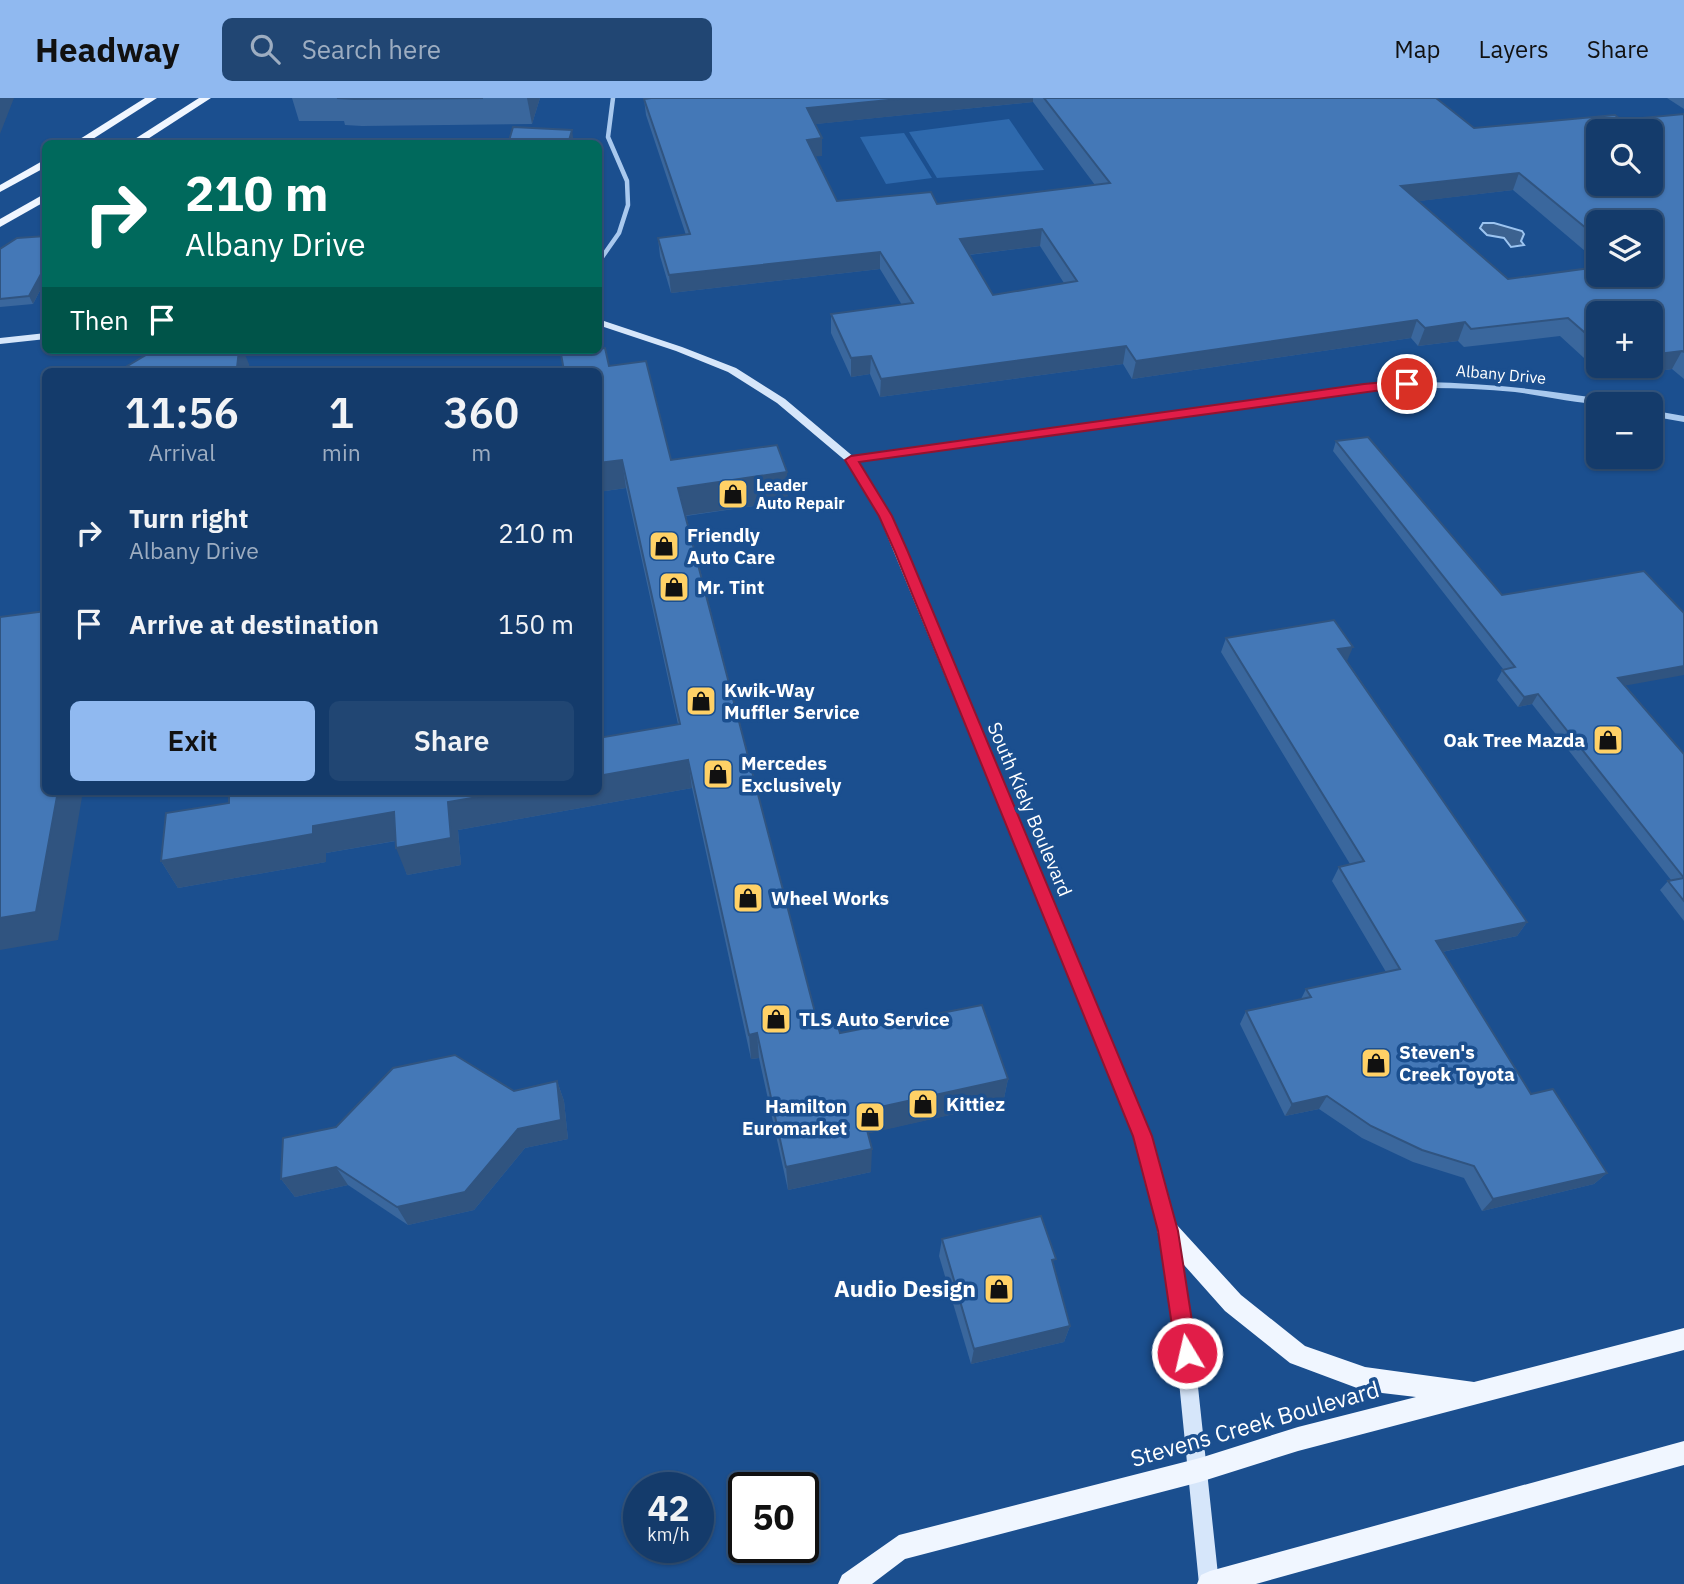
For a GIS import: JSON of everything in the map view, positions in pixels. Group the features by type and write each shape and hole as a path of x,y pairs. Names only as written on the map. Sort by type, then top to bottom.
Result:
{"main road":[{"path":"84,140 152,98"},
{"path":"138,140 206,98"},
{"path":"0,189 42,164"},
{"path":"0,224 42,199"},
{"name":"South Kiely Boulevard","path":"602,323 642,335 732,370 781,401 851,460 886,516 1143,1136 1168,1231 1187,1353 1210,1584"},
{"path":"0,341 42,336"},
{"path":"1168,1231 1233,1303 1298,1355 1366,1379 1478,1392"},
{"name":"Stevens Creek Boulevard","path":"851,1584 899,1548 1200,1470 1298,1439 1684,1339"},
{"path":"1210,1584 1684,1453"}],"street":[{"path":"602,257 619,233 628,205 627,181 608,137 613,98"},
{"name":"Albany Drive","path":"851,460 1364,387 1407,384 1504,387 1586,401"},
{"path":"1663,416 1684,419"}],"shaded area":[{"path":"1009,119 1044,170 937,178 909,132"},
{"path":"904,133 932,178 886,184 860,137"},
{"path":"1483,223 1494,223 1522,231 1524,234 1521,241 1524,245 1511,247 1504,238 1487,235 1480,228"}],"building":[{"path":"337,98 483,98 354,99"},
{"path":"909,98 807,108 822,138 807,140 837,201 931,192 937,204 1110,183 1044,98 1436,98 1474,128 1615,115 1620,119 1586,119 1586,196 1663,196 1663,119 1632,119 1684,114 1684,352 1663,353 1663,301 1586,301 1586,334 1568,318 1471,329 1465,322 1425,328 1417,320 1136,361 1126,346 881,379 871,356 851,358 831,314 913,303 880,252 669,275 658,238 690,234 644,99","holes":["1519,173 1586,228 1586,210 1663,210 1663,287 1586,287 1586,269 1508,279 1401,186","1042,229 1077,281 993,295 960,239"]},
{"path":"513,127 572,130 569,140 509,140"},
{"path":"42,236 42,272 29,296 0,299 0,249 17,238"},
{"path":"602,348 605,348 609,366 646,361 671,460 777,445 787,472 678,488 818,1024 836,1020 840,1033 982,1005 1008,1079 862,1111 872,1149 786,1167 757,1033 749,1035 688,760 602,775 602,737 680,724 622,460 602,462 602,368 563,368 561,354 602,354"},
{"path":"148,354 239,354 237,368 124,368"},
{"path":"1368,437 1502,595 1644,571 1684,613 1684,666 1618,678 1684,754 1684,878 1538,694 1524,697 1502,670 1515,667 1336,441"},
{"path":"42,612 42,795 57,795 36,912 0,918 0,617"},
{"path":"1334,620 1353,647 1338,649 1527,922 1436,941 1531,1094 1553,1089 1607,1173 1493,1199 1474,1166 1422,1150 1371,1126 1327,1096 1292,1104 1246,1011 1311,997 1306,989 1400,969 1339,867 1364,861 1226,638"},
{"path":"229,795 489,795 448,802 451,838 396,848 394,812 313,826 313,834 161,861 166,813 229,803"},
{"path":"1684,878 1684,901 1668,881"},
{"path":"455,1055 514,1091 557,1081 561,1120 518,1129 465,1192 397,1207 336,1167 281,1179 283,1138 336,1127 393,1068"},
{"name":"Audio Design","path":"1041,1216 1056,1259 1052,1260 1070,1326 974,1349 942,1239"}],"place":[{"name":"Leader Auto Repair","path":"733,494"},
{"name":"Friendly Auto Care","path":"664,546"},
{"name":"Mr. Tint","path":"674,587"},
{"name":"Kwik-Way Muffler Service","path":"701,701"},
{"name":"Oak Tree Mazda","path":"1608,740"},
{"name":"Mercedes Exclusively","path":"718,774"},
{"name":"Wheel Works","path":"748,898"},
{"name":"TLS Auto Service","path":"776,1019"},
{"name":"Steven's Creek Toyota","path":"1376,1063"},
{"name":"Kittiez","path":"923,1104"},
{"name":"Hamilton Euromarket","path":"870,1117"},
{"name":"Audio Design","path":"999,1289"}],"route":[{"path":"1187,1353 1168,1231 1143,1136 886,516 851,460 1364,387 1407,384"}]}
